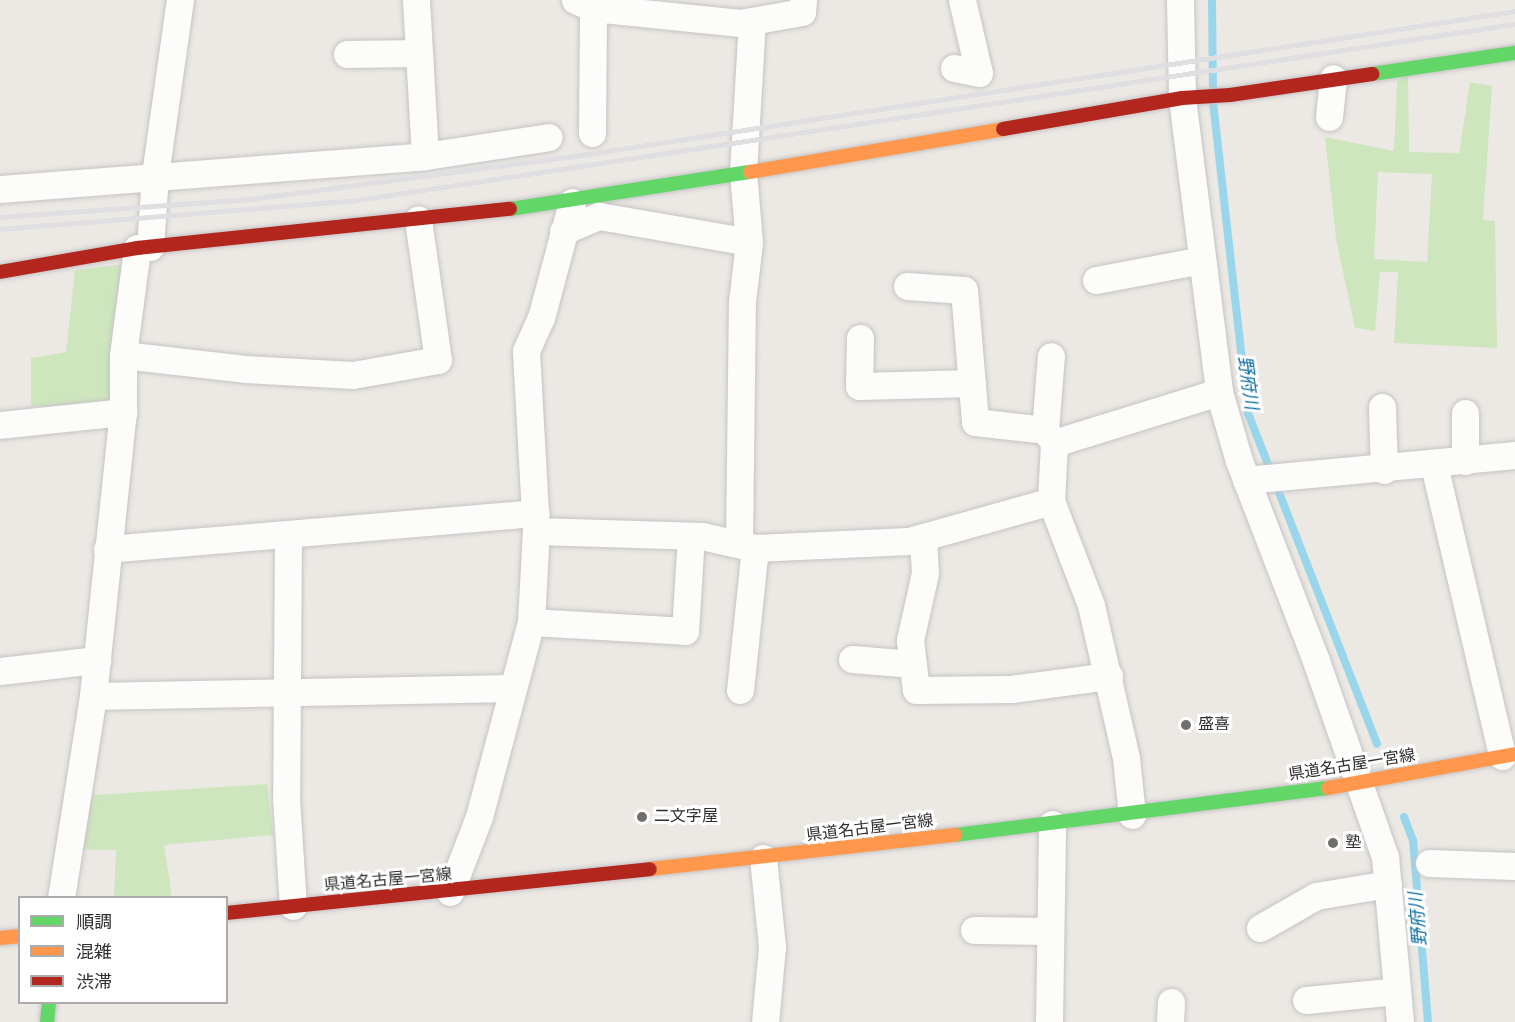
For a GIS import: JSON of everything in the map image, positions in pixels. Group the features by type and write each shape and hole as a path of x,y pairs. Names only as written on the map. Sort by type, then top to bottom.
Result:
{"street":[{"path":"61,896 93,696 123,411 123,355 144,247 180,0"},
{"path":"416,0 425,156"},
{"path":"592,133 584,4 740,23 802,12 803,0"},
{"path":"954,68 979,73 962,0"},
{"path":"1180,0 1186,97 1202,260 1220,392 1384,856 1400,1022"},
{"path":"740,690 747,546 742,302 749,242 743,172 752,21"},
{"path":"347,54 419,53"},
{"path":"0,272 144,247 573,202 1186,97 1230,95 1333,78 1515,53"},
{"path":"1329,117 1333,78"},
{"path":"0,189 425,156 549,137"},
{"path":"450,892 479,817 531,622 536,522 526,351 541,318 563,231 573,202"},
{"path":"563,231 599,216 749,242"},
{"path":"123,355 245,369 353,375 438,360 418,219"},
{"path":"1096,280 1202,260"},
{"path":"907,286 964,290 975,422 1050,436 1220,392"},
{"path":"860,338 859,386 972,383"},
{"path":"1051,356 1051,501 1091,604 1126,758 1132,815"},
{"path":"1382,407 1384,470"},
{"path":"0,425 123,411"},
{"path":"1465,413 1465,461"},
{"path":"1251,480 1384,470 1515,455"},
{"path":"1434,465 1508,755"},
{"path":"107,549 288,534 536,522 691,536 747,546 909,541 1051,501"},
{"path":"288,534 286,798 293,906"},
{"path":"531,622 685,631 691,536"},
{"path":"923,537 925,573 910,640 916,690 1011,688 1109,676"},
{"path":"852,659 913,664"},
{"path":"0,671 97,660"},
{"path":"93,696 512,688"},
{"name":"県道名古屋一宮線","path":"228,913 450,892 1132,815 1360,783 1508,755"},
{"path":"1049,1022 1052,824"},
{"path":"763,858 772,947 765,1022"},
{"path":"1429,863 1515,866"},
{"path":"1260,928 1316,896 1388,884"},
{"path":"974,930 1050,931"},
{"path":"0,938 18,936"},
{"path":"1306,1000 1397,991"},
{"path":"47,1022 49,1004"}],"green space":[{"path":"1408,69 1409,152 1459,153 1470,82 1492,86 1483,220 1495,221 1497,348 1394,343 1398,272 1380,272 1375,331 1355,328 1336,239 1325,137 1394,151 1397,82","holes":["1378,172 1432,174 1427,262 1374,259"]},
{"path":"135,263 123,405 31,406 31,358 66,352 75,270"},
{"path":"267,784 273,835 164,845 172,896 114,896 116,850 69,849 78,796"}],"waterway":[{"name":"野府川","path":"1212,0 1213,90"},
{"name":"野府川","path":"1213,102 1248,413 1377,744"},
{"name":"野府川","path":"1404,817 1413,840 1428,1022"}],"railway":[{"path":"0,217 251,199 582,155 1515,11"},
{"path":"0,229 351,201 1515,24"}],"traffic: fast":[{"path":"1372,74 1515,53"},
{"path":"510,209 750,172"},
{"path":"955,835 1328,788"},
{"path":"47,1022 49,1004"}],"traffic: slow":[{"path":"750,172 1003,129"},
{"path":"1328,788 1515,754"},
{"path":"650,869 955,835"},
{"path":"0,938 18,936"}],"traffic: jam":[{"path":"1003,129 1182,98 1230,95 1372,74"},
{"path":"0,272 137,248 510,209"},
{"path":"228,913 650,869"}],"place":[{"name":"盛喜","path":"1186,725"},
{"name":"二文字屋","path":"642,817"},
{"name":"塾","path":"1333,843"}]}
